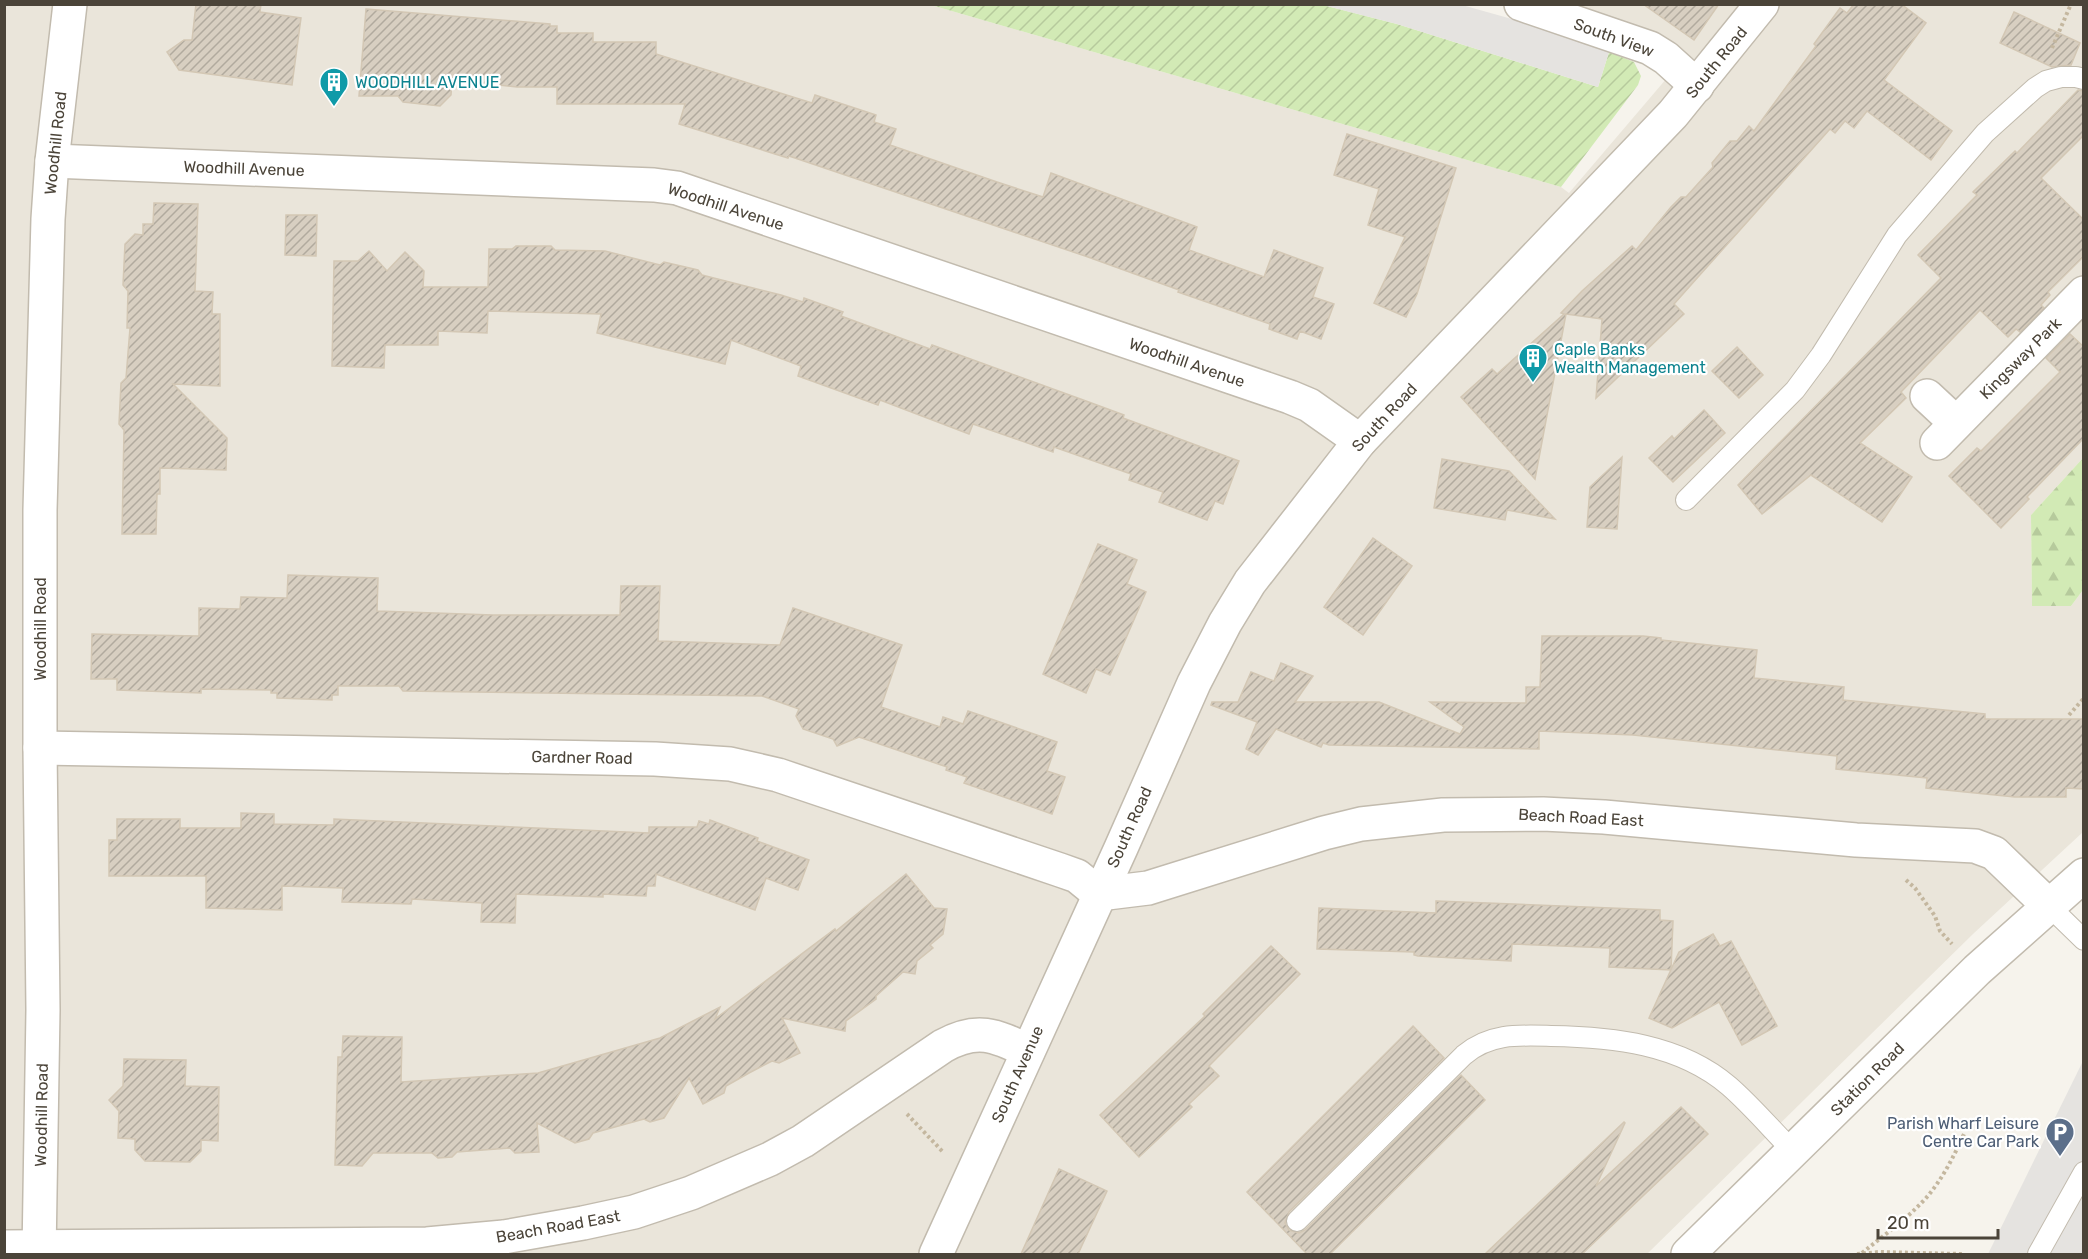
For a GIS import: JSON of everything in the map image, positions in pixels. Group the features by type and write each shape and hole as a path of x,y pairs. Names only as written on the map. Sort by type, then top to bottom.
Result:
{"street":[{"name":"Woodhill Road","path":"39,1251 44,1010 40,748 40,510 48,219 52,160 70,4"},
{"name":"South View","path":"1521,4 1650,48 1666,58 1697,86"},
{"name":"South Road","path":"1099,894 1194,683 1225,622 1266,560 1360,441 1665,123 1762,4"},
{"name":"Woodhill Avenue","path":"52,160 654,184 677,188 1290,397 1309,405 1360,441"},
{"name":"Kingsway Park","path":"1927,396 1946,433 2084,293"},
{"name":"Gardner Road","path":"40,748 655,759 730,764 778,775 1060,870 1077,876 1099,894"},
{"name":"Beach Road East","path":"1099,894 1148,888 1324,833 1361,824 1443,816 1543,814 1604,817 1856,840 1975,846 1994,853 2049,906"},
{"name":"Station Road","path":"1688,1254 1977,970 2084,875"},
{"name":"South Avenue","path":"936,1254 1099,894"},
{"name":"Beach Road East","path":"4,1247 39,1251 427,1244 532,1233 634,1212 717,1183 803,1141 943,1046 964,1036 988,1035 1028,1051"}],"lane":[{"path":"1686,500 1785,402 1802,382 1821,356 1892,243 1985,133 2035,88 2046,81 2061,77 2076,77 2084,80"},
{"path":"2049,906 2084,940"},
{"path":"1297,1221 1464,1054 1480,1042 1507,1036 1611,1039 1671,1053 1694,1064 1729,1086 1793,1151"},
{"path":"2038,1254 2084,1172"}],"path":[{"path":"2069,715 2084,698"},
{"path":"1903,876 1915,888 1935,916 1940,931 1977,970"},
{"path":"881,1088 969,1180"},
{"path":"1860,1254 1909,1215 1928,1196 1964,1134"},
{"path":"1860,1254 1902,1252 1962,1254"}],"shaded area":[{"path":"5,5 931,5 1561,187 1569,193 1684,58 1676,43 1566,5 2083,5 2083,458 2031,515 2032,606 2071,606 2083,590 2083,832 1973,934 1647,1254 5,1254"},
{"path":"1323,5 1462,5 1519,21 1609,52 1598,87 1397,24"},
{"name":"Parish Wharf Leisure Centre Car Park","path":"2083,1061 2083,1254 1988,1254"}],"green space":[{"path":"931,5 1323,5 1397,24 1598,87 1609,52 1634,62 1641,76 1638,85 1561,187"},
{"path":"2083,458 2083,590 2071,606 2032,606 2031,515"}],"building":[{"path":"196,4 261,4 260,12 301,18 292,85 179,70 167,52 184,40 192,40"},
{"path":"1643,4 1719,4 1694,40"},
{"path":"1854,4 1901,4 1926,23 1884,80 1952,131 1931,160 1867,111 1854,128 1845,121 1835,133 1830,129 1674,304 1684,314 1596,398 1602,319 1566,314 1535,479 1461,397 1492,369 1497,374 1564,314 1561,313 1582,291 1632,246 1636,250 1671,207 1681,197 1686,197 1713,167 1712,163 1730,141 1737,141 1749,126 1754,131 1816,46 1814,44 1840,8 1847,13"},
{"path":"366,9 550,24 550,26 557,26 557,33 593,33 593,42 656,42 656,54 812,103 815,95 876,115 874,122 896,129 890,145 997,182 1043,197 1051,173 1197,227 1189,250 1264,277 1274,250 1323,268 1313,297 1334,304 1321,339 1300,331 1297,339 1269,329 1270,324 1088,257 789,156 788,158 679,124 685,104 557,104 557,87 517,87 452,80 451,95 440,106 403,102 398,96 359,96"},
{"path":"2014,12 2080,43 2071,65 2052,67 2000,43"},
{"path":"2078,90 2084,91 2084,135 2041,178 2084,220 2084,256 2048,292 2050,295 2041,305 2044,308 2020,332 2016,329 2008,337 1980,310 1901,392 1906,398 1860,443 1912,477 1882,522 1811,475 1762,514 1738,485 1941,278 1918,255 1977,195 1973,192 2015,151 2017,153"},
{"path":"1347,134 1456,168 1417,294 1406,317 1374,303 1405,237 1368,225 1379,189 1334,175"},
{"path":"154,203 198,204 195,291 213,292 212,314 220,314 220,386 173,384 227,438 226,470 160,468 156,534 122,534 124,430 119,424 121,383 126,378 130,328 127,328 128,291 123,285 125,244 135,234 143,235 143,224 153,224"},
{"path":"286,215 317,215 316,256 285,255"},
{"path":"516,246 551,246 555,250 605,251 660,265 664,262 698,270 702,275 803,302 804,298 843,312 841,316 930,349 932,345 1086,401 1124,415 1123,418 1239,461 1223,504 1215,501 1207,520 1159,502 1163,492 1129,480 1131,474 1054,447 1053,452 973,424 969,434 880,400 878,405 798,376 801,366 731,340 725,364 597,333 601,314 488,311 487,333 438,331 438,345 385,345 384,368 332,366 334,261 358,261 369,251 387,271 405,252 424,271 423,287 488,287 489,249 512,249"},
{"path":"2070,334 2084,347 2084,438 2027,497 2029,499 2001,528 1949,476 1977,448 1981,451 2060,372 2046,358"},
{"path":"1737,347 1763,375 1739,398 1712,371"},
{"path":"1704,410 1725,433 1673,482 1649,458 1672,436 1674,439"},
{"path":"1622,457 1617,529 1587,527 1590,487"},
{"path":"1442,459 1509,471 1555,519 1507,510 1505,520 1434,508"},
{"path":"1373,538 1412,566 1363,635 1324,607"},
{"path":"1098,544 1137,560 1127,584 1146,592 1110,675 1096,669 1086,693 1043,674"},
{"path":"288,575 378,578 377,611 493,615 620,615 621,586 660,586 658,641 780,645 793,608 902,645 881,707 940,727 943,717 963,724 968,711 1057,742 1047,771 1065,777 1052,814 964,783 967,777 946,770 947,767 859,737 837,746 833,739 803,729 796,716 799,709 762,696 403,691 399,686 338,686 338,695 332,695 332,700 277,698 277,693 271,693 271,690 201,689 201,693 117,690 117,679 91,679 92,634 199,636 199,608 240,609 241,597 287,598"},
{"path":"1542,636 1643,636 1757,650 1754,678 1844,687 1843,700 1985,714 1985,719 2084,719 2084,789 2066,788 2066,797 2015,797 1926,788 1927,778 1836,769 1837,756 1633,735 1539,731 1539,749 1329,745 1323,743 1321,747 1276,729 1258,755 1246,749 1257,722 1211,705 1212,702 1238,702 1251,672 1274,681 1281,663 1313,676 1295,702 1379,702 1460,734 1464,727 1430,702 1526,703 1526,687 1540,687"},
{"path":"241,813 274,814 274,824 334,825 334,819 649,833 649,827 697,827 699,821 709,824 710,820 758,838 757,841 809,860 798,890 766,878 755,910 656,874 655,886 647,886 646,896 516,894 515,923 481,922 482,903 412,899 411,904 342,902 343,888 282,886 282,910 206,908 206,876 109,876 109,840 117,840 117,819 180,819 180,828 241,828"},
{"path":"906,874 934,908 947,909 943,934 930,945 933,948 917,961 915,974 903,972 876,996 876,999 846,1021 845,1031 782,1018 800,1053 779,1063 772,1061 749,1073 726,1086 724,1093 703,1104 689,1078 664,1118 650,1122 644,1119 593,1133 589,1139 575,1143 537,1123 539,1152 515,1153 510,1148 457,1152 452,1157 438,1158 432,1153 373,1153 362,1166 335,1165 338,1057 342,1057 343,1036 402,1037 401,1082 538,1073 660,1038 720,1007 715,1019 835,929 836,931"},
{"path":"1436,901 1660,910 1660,920 1673,921 1671,970 1609,967 1610,948 1512,944 1511,961 1418,956 1414,955 1414,952 1317,949 1319,908 1436,913"},
{"path":"1713,934 1720,946 1731,941 1777,1026 1742,1045 1719,1002 1672,1028 1649,1018 1679,952"},
{"path":"1271,946 1300,974 1209,1066 1219,1076 1189,1104 1192,1107 1139,1157 1100,1115 1205,1016 1203,1014"},
{"path":"1413,1026 1444,1058 1289,1212 1285,1223 1289,1230 1299,1233 1305,1230 1461,1075 1485,1100 1330,1254 1307,1254 1247,1192"},
{"path":"124,1059 186,1060 185,1086 219,1087 218,1141 201,1140 201,1151 190,1162 145,1161 135,1150 135,1139 118,1138 119,1111 109,1100 123,1086"},
{"path":"1681,1107 1708,1134 1582,1254 1485,1254 1624,1122 1596,1186"},
{"path":"1059,1169 1107,1191 1078,1254 1021,1254"}],"place":[{"name":"WOODHILL AVENUE","path":"334,108"},
{"name":"Caple Banks Wealth Management","path":"1533,384"},
{"name":"Parish Wharf Leisure Centre Car Park","path":"2060,1158"}]}
